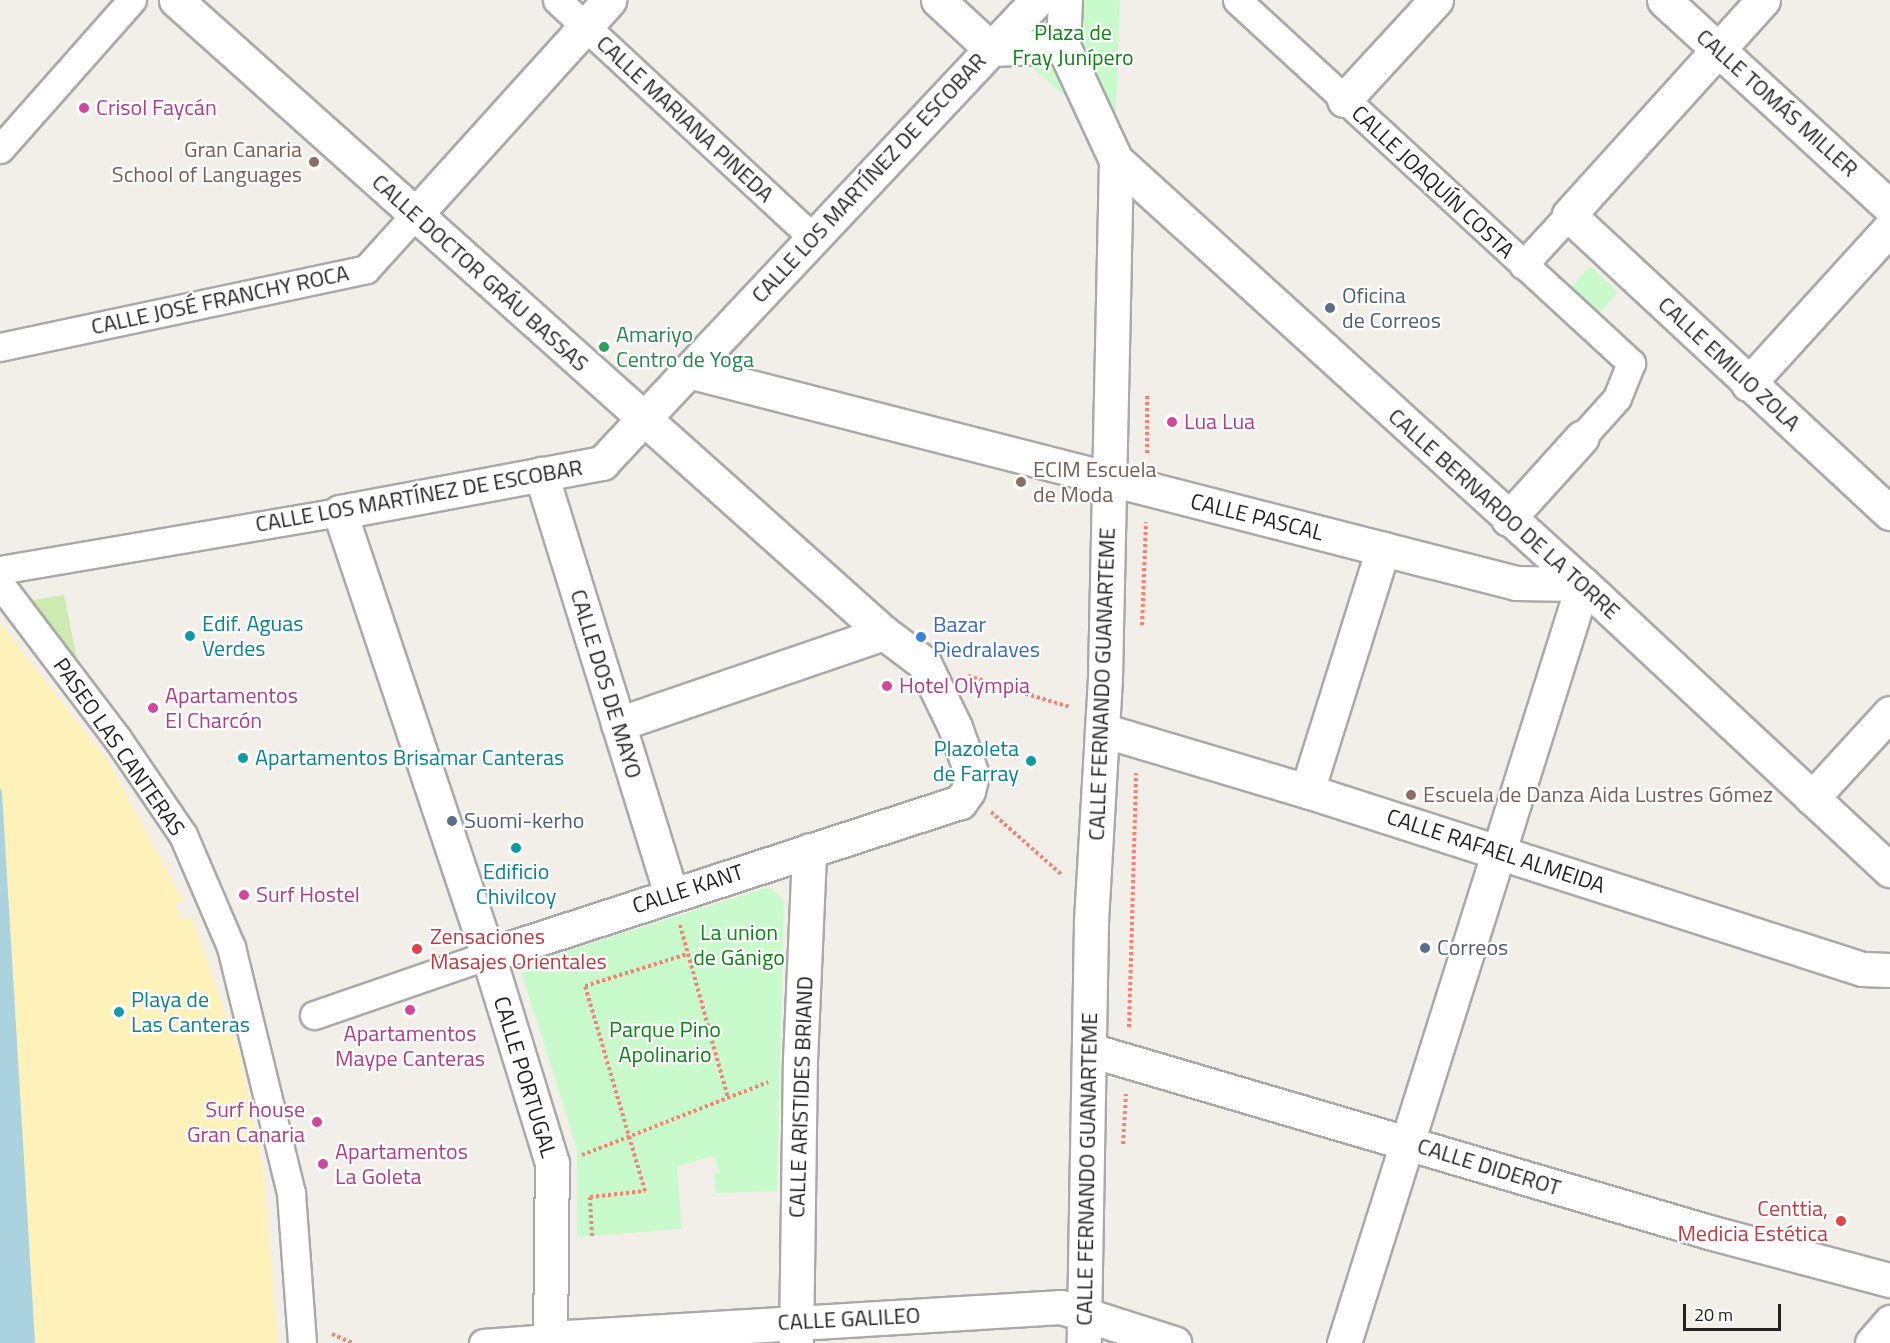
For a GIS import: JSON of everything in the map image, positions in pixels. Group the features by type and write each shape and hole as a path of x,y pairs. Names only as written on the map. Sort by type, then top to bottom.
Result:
{"street":[{"path":"0,149 132,0"},
{"name":"CALLE DOCTOR GRÁU BASSAS","path":"176,0 884,633 924,663 955,727 972,776 964,797"},
{"name":"CALLE MARIANA PINEDA","path":"557,0 813,238"},
{"name":"CALLE JOSÉ FRANCHY ROCA","path":"0,347 366,269 609,0"},
{"path":"938,0 991,49 1063,46"},
{"name":"CALLE LOS MARTÍNEZ DE ESCOBAR","path":"0,570 340,512 602,463 1037,0"},
{"name":"CALLE FERNANDO GUANARTEME","path":"1065,0 1063,46 1116,160 1103,723 1093,902 1085,1329"},
{"name":"CALLE JOAQUÍN COSTA","path":"1237,0 1631,363 1617,398 1582,437"},
{"path":"1344,100 1436,0"},
{"name":"CALLE TOMÁS MILLER","path":"1664,0 1890,207"},
{"path":"1523,265 1763,0"},
{"name":"CALLE BERNARDO DE LA TORRE","path":"1116,160 1508,519 1583,584 1890,870"},
{"name":"CALLE EMILIO ZOLA","path":"1569,215 1748,384 1890,513"},
{"path":"1748,384 1890,228"},
{"name":"CALLE PASCAL","path":"688,371 1516,583 1583,584"},
{"path":"1508,519 1582,437"},
{"name":"CALLE DOS DE MAYO","path":"541,474 674,905"},
{"name":"CALLE PORTUGAL","path":"340,512 488,955 552,1163 550,1340"},
{"path":"1307,791 1383,549"},
{"name":"PASEO LAS CANTERAS","path":"0,584 117,738 183,834 231,948 291,1193 302,1343"},
{"path":"1344,1343 1583,584"},
{"path":"618,724 884,633"},
{"path":"1812,798 1890,713"},
{"name":"CALLE RAFAEL ALMEIDA","path":"1103,723 1862,969 1890,970"},
{"name":"CALLE KANT","path":"314,1015 488,955 674,905 809,850 964,797"},
{"name":"CALLE ARISTIDES BRIAND","path":"796,1332 800,1060 809,850"},
{"name":"CALLE DIDEROT","path":"1090,1050 1709,1232 1890,1280"},
{"name":"CALLE GALILEO","path":"483,1343 796,1332 1060,1307 1085,1329 1174,1343"},
{"path":"1872,1343 1890,1322"}],"path":[{"path":"924,663 1103,723"},
{"path":"964,797 1093,902"},
{"path":"674,905 728,1098"},
{"path":"592,1236 590,1197 645,1191 632,1136 585,986 688,954"},
{"path":"578,1157 780,1077"}],"green space":[{"name":"Plaza de Fray Junípero","path":"1053,0 1120,0 1115,134 1110,136 1016,53 1020,35"},
{"path":"1590,266 1618,292 1589,325 1561,299"},
{"path":"64,595 79,668 28,601"},
{"name":"Parque Pino Apolinario","path":"769,887 784,900 777,1191 716,1193 714,1173 720,1173 713,1156 677,1166 682,1229 577,1237 577,1149 522,974 529,963"}],"sand":[{"name":"Playa de Las Canteras","path":"0,623 108,761 183,900 175,904 182,920 192,917 240,1056 263,1166 278,1343 35,1343 0,788"}],"water":[{"path":"0,788 2,792 35,1343 0,1343"}],"place":[{"name":"Crisol Faycán","path":"84,108"},
{"name":"Gran Canaria School of Languages","path":"314,162"},
{"name":"Oficina de Correos","path":"1330,308"},
{"name":"Amariyo Centro de Yoga","path":"604,347"},
{"name":"Lua Lua","path":"1172,422"},
{"name":"ECIM Escuela de Moda","path":"1021,482"},
{"name":"Edif. Aguas Verdes","path":"190,636"},
{"name":"Bazar Piedralaves","path":"921,637"},
{"name":"Hotel Olympia","path":"887,686"},
{"name":"Apartamentos El Charcón","path":"153,708"},
{"name":"Apartamentos Brisamar Canteras","path":"243,758"},
{"name":"Plazoleta de Farray","path":"1031,761"},
{"name":"Escuela de Danza Aida Lustres Gómez","path":"1411,795"},
{"name":"Suomi-kerho","path":"452,821"},
{"name":"Edificio Chivilcoy","path":"516,848"},
{"name":"Surf Hostel","path":"244,895"},
{"name":"Correos","path":"1425,948"},
{"name":"Zensaciones Masajes Orientales","path":"417,949"},
{"name":"Apartamentos Maype Canteras","path":"410,1010"},
{"name":"Playa de Las Canteras","path":"119,1012"},
{"name":"Surf house Gran Canaria","path":"317,1122"},
{"name":"Apartamentos La Goleta","path":"323,1164"},
{"name":"Centtia, Medicia Estética","path":"1841,1221"}],"park label":[{"name":"La union de Gánigo","path":"739,944"}]}
